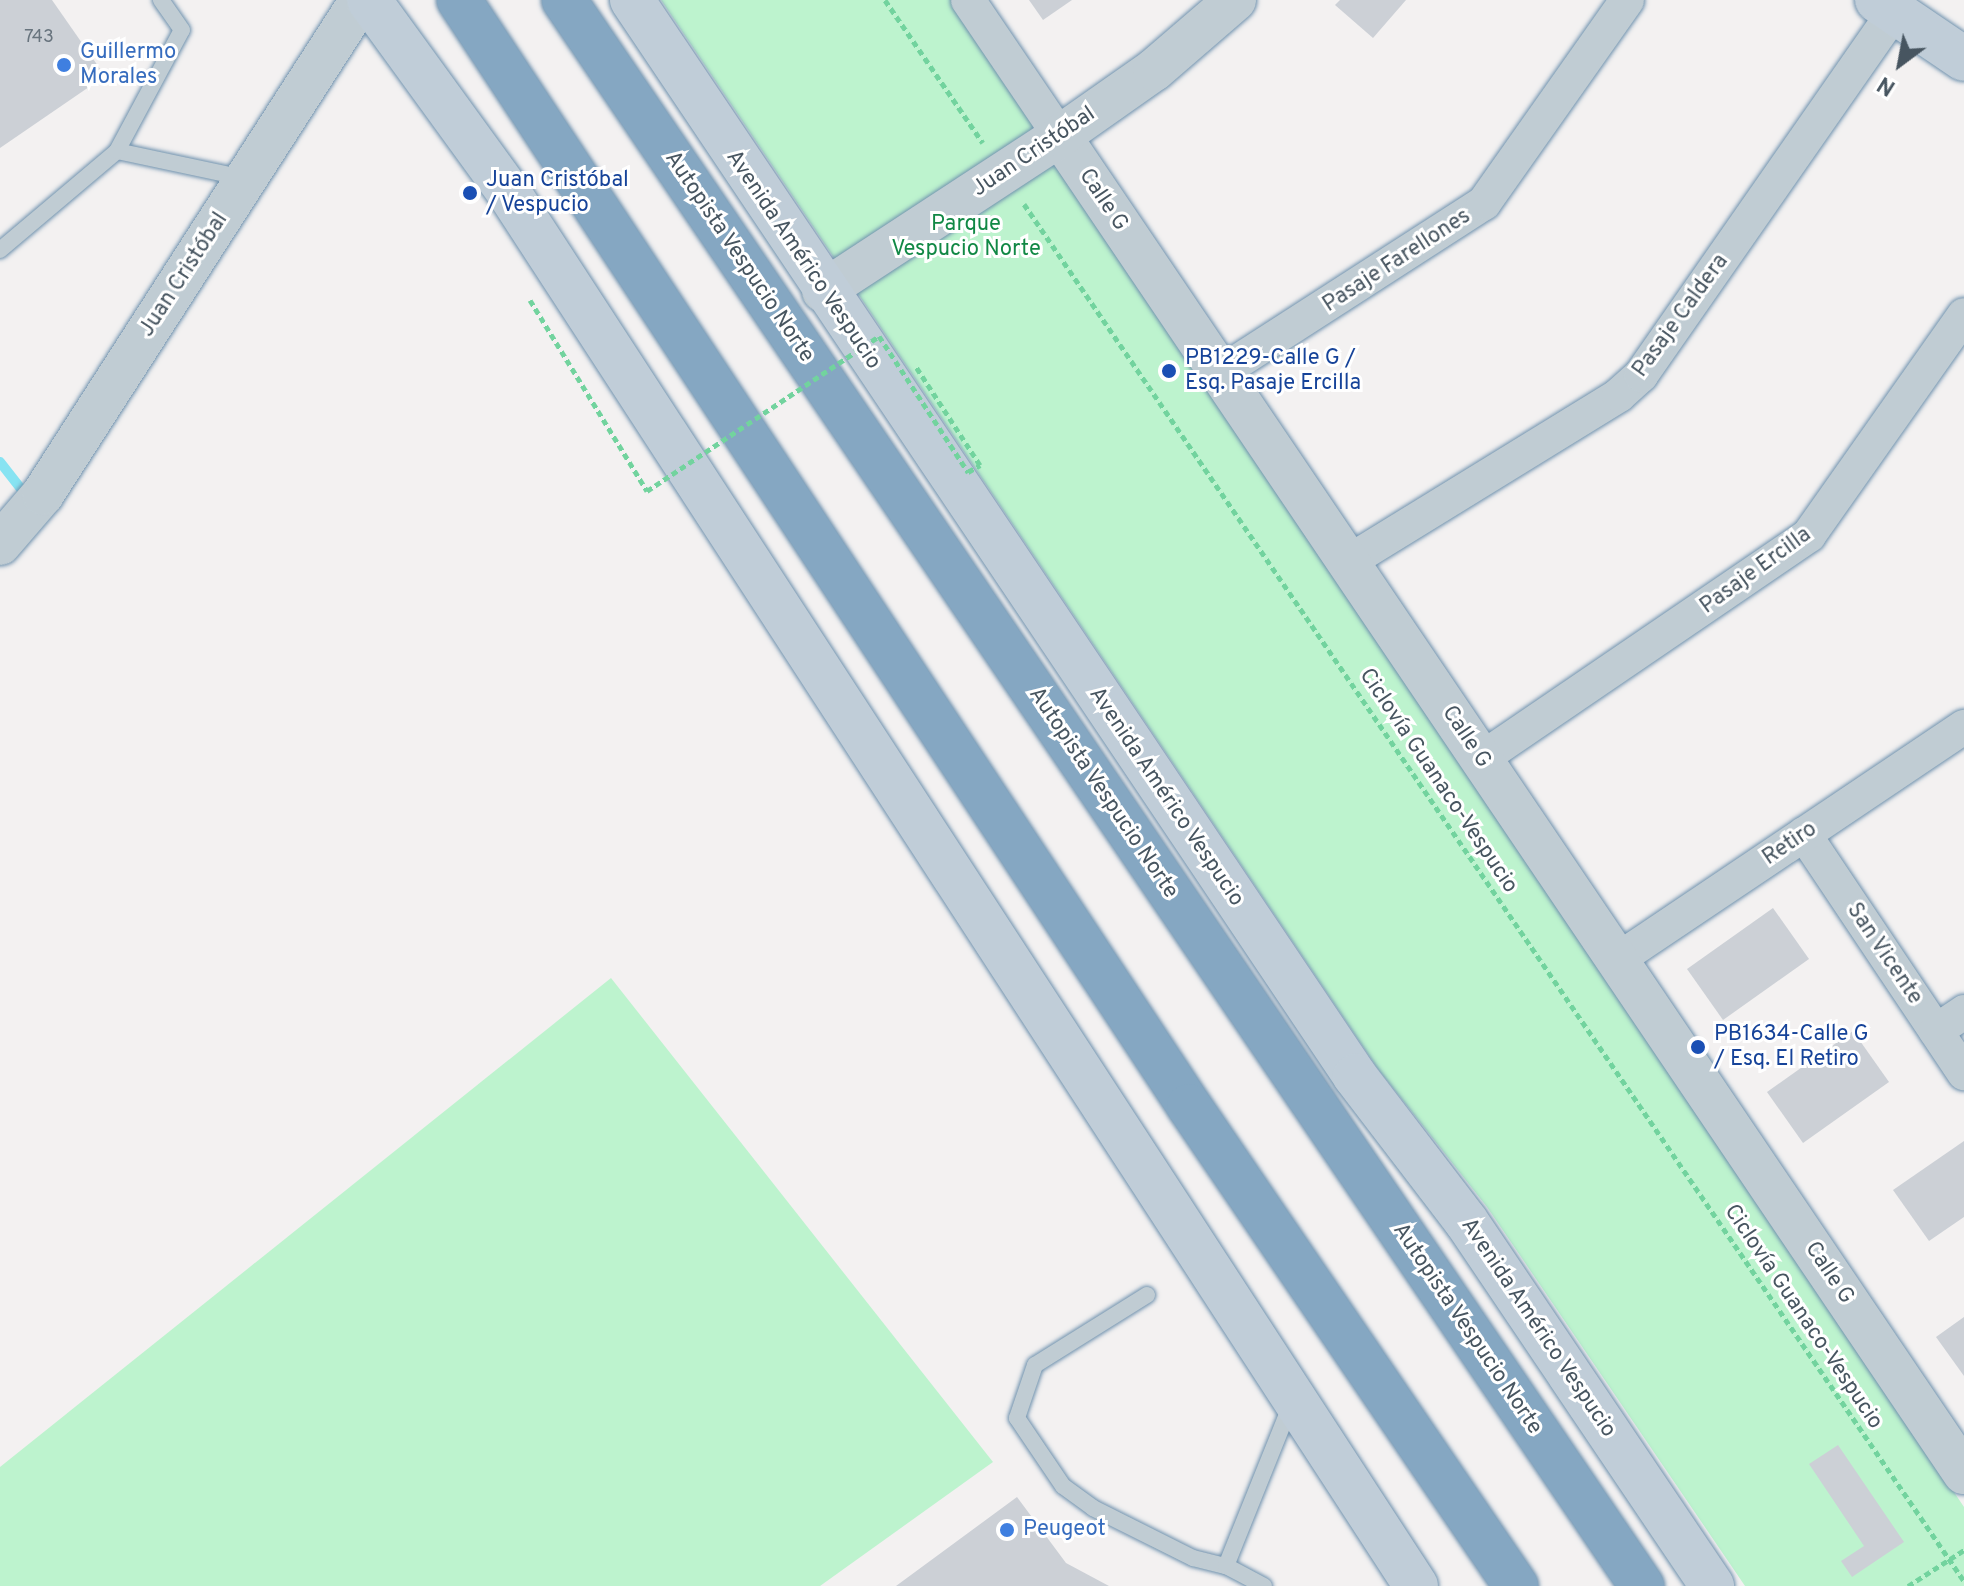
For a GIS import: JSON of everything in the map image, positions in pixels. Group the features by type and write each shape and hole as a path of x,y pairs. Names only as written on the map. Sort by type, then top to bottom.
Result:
{"highway":[{"path":"459,0 1411,1437 1516,1586"},
{"name":"Autopista Vespucio Norte","path":"564,0 1642,1586"},
{"path":"1411,1437 1490,1586"}],"main road":[{"path":"369,0 509,193 1416,1586"},
{"name":"Avenida Américo Vespucio","path":"632,0 823,291 1355,1076 1466,1221 1712,1586"},
{"path":"1885,6 1964,58"}],"street":[{"name":"Juan Cristóbal","path":"0,544 43,494 361,0"},
{"name":"Calle G","path":"968,0 1964,1473"},
{"name":"Juan Cristóbal","path":"823,291 1060,136 1154,70 1235,0"},
{"name":"Pasaje Farellones","path":"1220,373 1484,203 1627,0"},
{"name":"Pasaje Caldera","path":"1348,562 1619,395 1641,375 1885,6"},
{"name":"Pasaje Ercilla","path":"1481,759 1809,535 1964,315"},
{"name":"Retiro","path":"1617,960 1964,727"},
{"name":"San Vicente","path":"1804,834 1964,1073"},
{"path":"1936,1031 1964,1012"}],"lane":[{"path":"0,250 117,151 182,30 161,0"},
{"path":"117,151 246,179"},
{"path":"1147,1295 1035,1365 1017,1418 1063,1486 1093,1508 1193,1558 1226,1566 1264,1586"},
{"path":"1226,1566 1293,1401"}],"path":[{"name":"Ciclovía Guanaco-Vespucio","path":"885,0 1964,1581"},
{"path":"530,300 647,491 879,336 968,472 980,465 916,367"},
{"path":"1908,1586 1964,1550"}],"green space":[{"name":"Parque Vespucio Norte","path":"661,0 955,0 1964,1507 1964,1586 1745,1586 1487,1207 1378,1069"},
{"path":"611,978 993,1462 820,1586 0,1586 0,1467"}],"building":[{"path":"0,0 52,0 105,76 0,148"},
{"path":"1029,0 1072,0 1043,20"},
{"path":"1340,0 1406,0 1373,38 1335,5"},
{"path":"1773,908 1809,959 1723,1020 1687,969"},
{"path":"1853,1031 1889,1082 1803,1143 1767,1092"},
{"path":"1964,1141 1964,1217 1929,1241 1893,1190"},
{"path":"1964,1317 1964,1376 1936,1337"},
{"path":"1838,1445 1904,1542 1852,1577 1841,1561 1864,1546 1809,1464"},
{"name":"Peugeot","path":"1017,1497 1066,1563 1109,1586 896,1586"}],"waterway":[{"path":"0,462 21,489"}],"place":[{"name":"Guillermo Morales","path":"64,65"},
{"name":"Juan Cristóbal / Vespucio","path":"470,193"},
{"name":"PB1229-Calle G / Esq. Pasaje Ercilla","path":"1169,371"},
{"name":"PB1634-Calle G / Esq. El Retiro","path":"1698,1047"},
{"name":"Peugeot","path":"1007,1530"}]}
